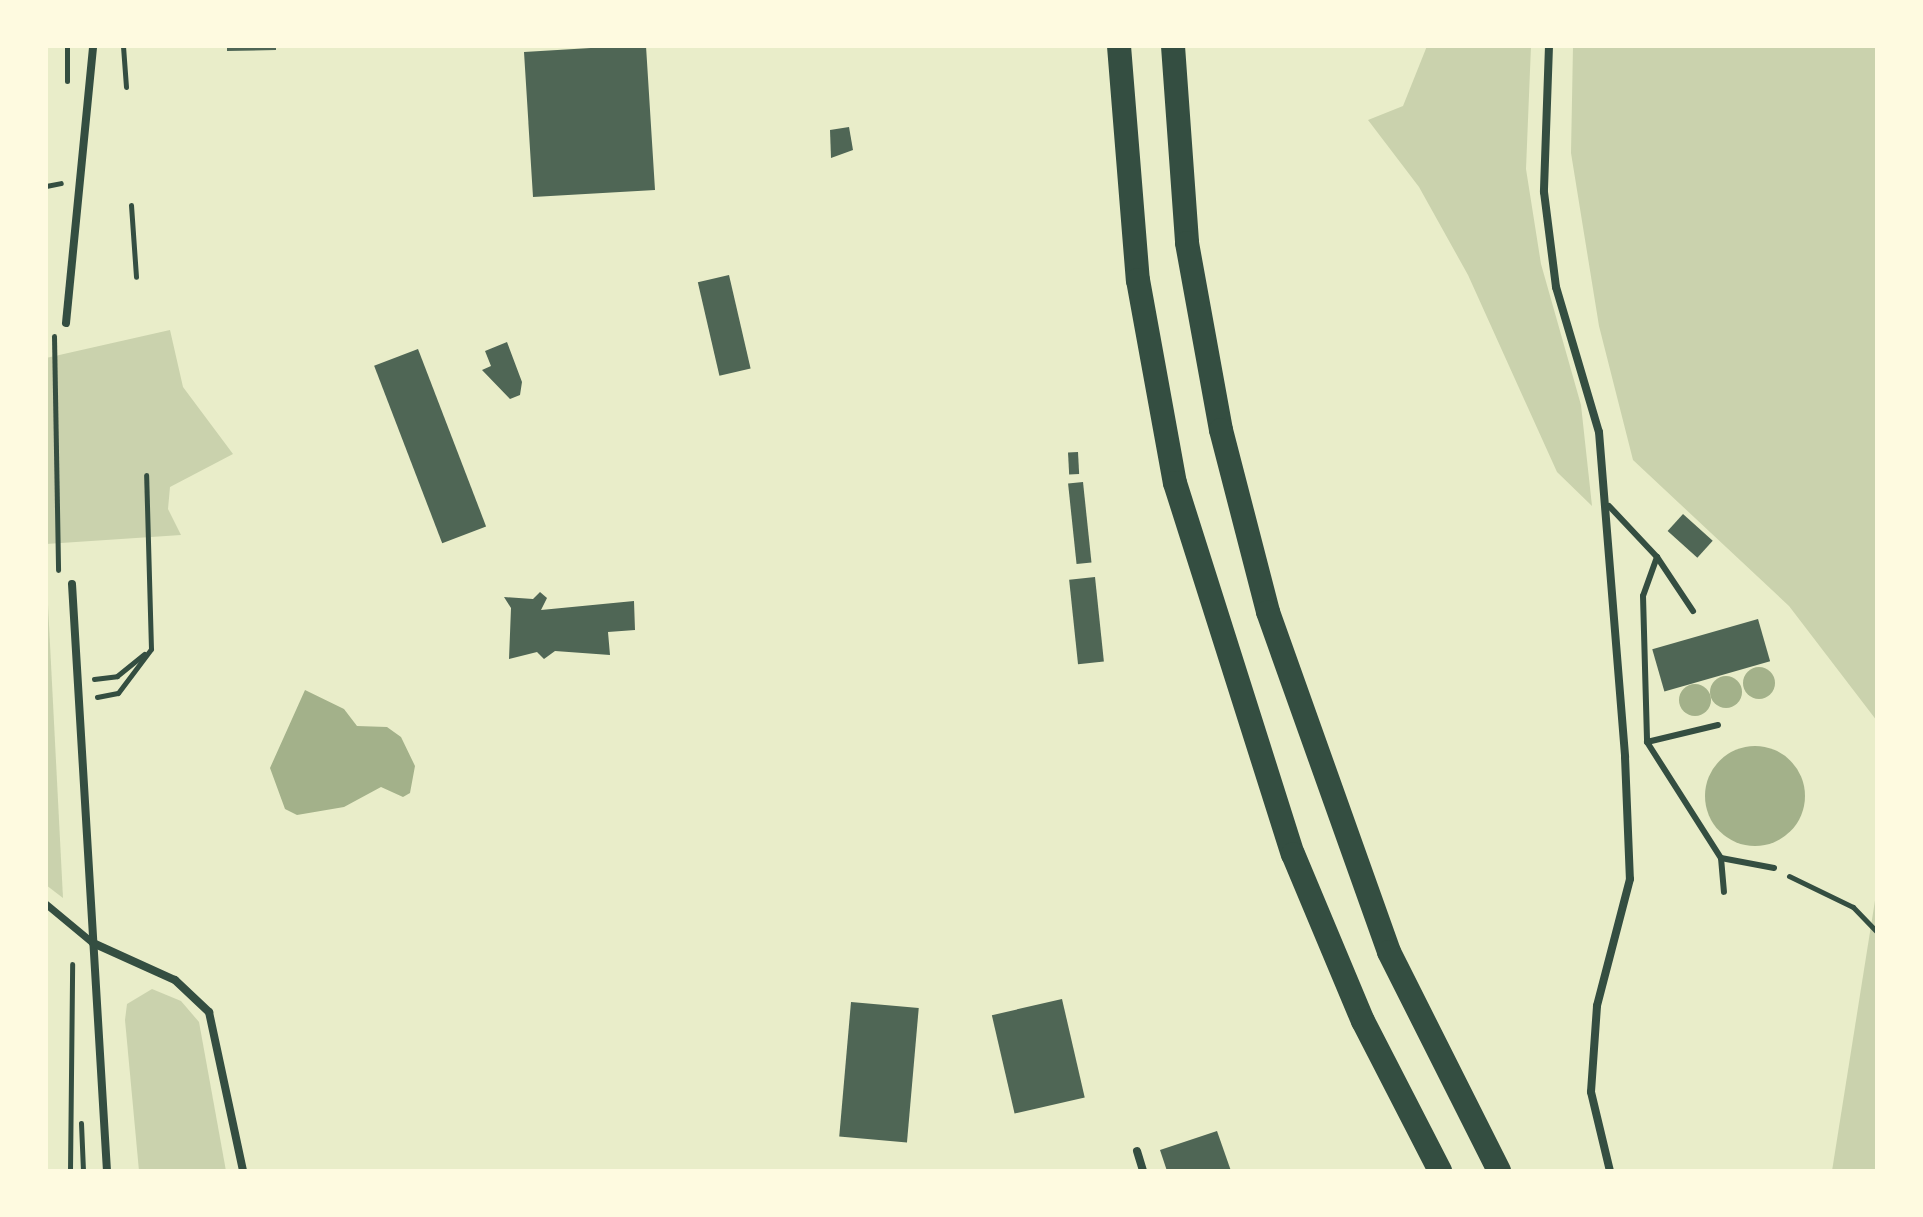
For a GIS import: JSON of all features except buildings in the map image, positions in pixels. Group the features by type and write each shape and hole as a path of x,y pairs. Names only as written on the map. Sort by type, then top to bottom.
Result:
{"highway":[{"path":"1119,46 1138,280 1175,483 1293,854 1363,1021 1440,1171"},
{"path":"1173,46 1187,243 1221,430 1268,612 1389,952 1499,1171"}],"street":[{"path":"66,323 93,46"},
{"path":"1549,46 1544,192 1556,287 1599,432 1609,506 1630,879 1597,1006 1591,1092 1610,1171"},
{"path":"72,584 107,1171"},
{"path":"46,904 93,943 175,980 209,1012 243,1171"},
{"path":"1137,1151 1143,1171"}],"lane":[{"path":"1609,506 1657,557 1693,611"},
{"path":"1657,557 1643,596 1647,742 1721,858 1724,892"},
{"path":"1647,742 1718,725"},
{"path":"1721,858 1774,868"}],"path":[{"path":"123,46 126,87"},
{"path":"131,205 136,277"},
{"path":"78,682 117,676 151,649"},
{"path":"1774,868 1853,907 1877,932"}],"shaded area":[{"path":"1427,46 1531,46 1526,169 1541,264 1581,405 1592,506 1557,472 1468,275 1419,187 1368,120 1403,106"},
{"path":"1573,46 1877,46 1877,721 1789,606 1633,460 1599,326 1571,153"},
{"path":"170,330 183,387 233,454 170,487 168,509 181,535 46,544 46,358"},
{"path":"46,566 63,898 46,885"},
{"path":"1759,667 1770,672 1775,683 1770,694 1759,699 1748,694 1743,683 1748,672"},
{"path":"1726,676 1737,681 1742,692 1737,703 1726,708 1715,703 1710,692 1715,681"},
{"path":"1695,684 1706,689 1711,700 1706,711 1695,716 1684,711 1679,700 1684,689"},
{"path":"305,690 344,709 357,726 387,727 401,737 415,766 410,793 403,797 381,787 344,807 297,815 285,809 270,768"},
{"path":"1755,746 1774,750 1790,761 1801,777 1805,796 1801,815 1790,831 1774,842 1755,846 1736,842 1720,831 1709,815 1705,796 1709,777 1720,761 1736,750"},
{"path":"1877,888 1877,1171 1832,1171"},
{"path":"152,989 181,1001 199,1022 226,1171 139,1171 125,1020 127,1004"}]}
